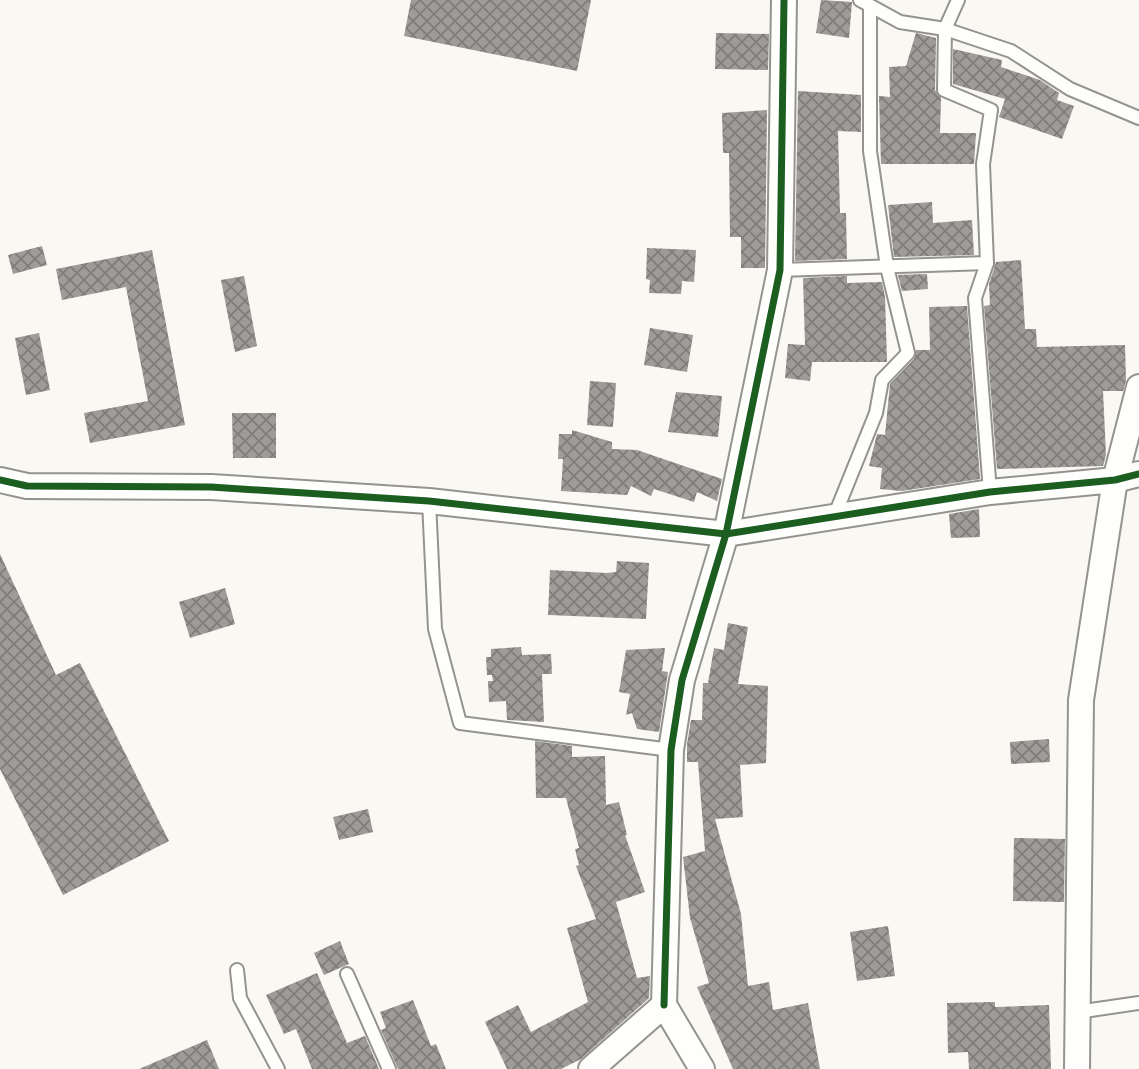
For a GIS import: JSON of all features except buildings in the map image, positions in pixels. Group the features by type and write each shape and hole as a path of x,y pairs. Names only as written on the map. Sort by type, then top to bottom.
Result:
{"street":[{"path":"702,1069 664,1005 671,750 682,680 726,534 780,270 784,0"},
{"path":"1077,1069 1081,700 1115,480 1139,387"},
{"path":"0,480 27,486 211,487 429,501 726,534 990,492 1115,480 1139,474"},
{"path":"590,1069 664,1005"}],"lane":[{"path":"958,0 945,29 944,90 990,110 984,164 987,262 975,298 990,492"},
{"path":"865,3 900,22 945,29 1011,51 1070,89 1139,118"},
{"path":"834,517 876,413 883,380 908,353 887,267 870,151 865,3"},
{"path":"780,270 987,262"},
{"path":"0,475 0,480"},
{"path":"429,501 435,629 460,723 671,750"},
{"path":"237,970 240,999 278,1069"},
{"path":"347,974 389,1069"},
{"path":"1077,1012 1139,1003"}],"cycle path":[{"path":"664,1005 671,750 682,680 726,534 780,270 784,0"},
{"path":"0,480 27,486 211,487 429,501 726,534 990,492 1115,480 1139,474"}]}
